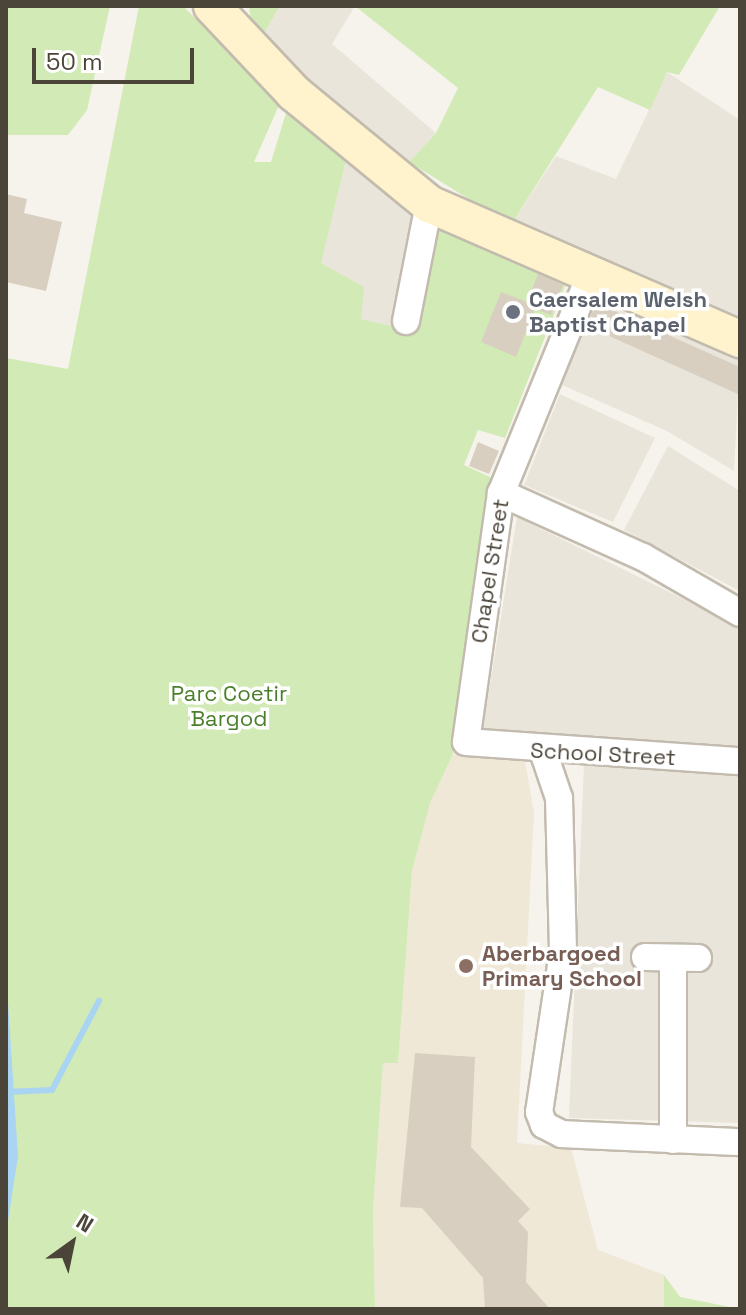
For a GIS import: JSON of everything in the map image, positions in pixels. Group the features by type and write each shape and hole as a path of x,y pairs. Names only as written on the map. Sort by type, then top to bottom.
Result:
{"street":[{"path":"212,6 294,93 429,204 740,339"},
{"path":"406,321 429,204"},
{"name":"Chapel Street","path":"466,742 501,493 591,273"},
{"path":"501,493 643,557 740,613"},
{"name":"School Street","path":"466,742 543,751 740,761"},
{"path":"543,751 562,829 563,952 539,1112 544,1125 562,1134 740,1142"},
{"path":"645,957 685,958 673,1140"}],"shaded area":[{"path":"280,6 355,6 332,44 436,133 409,162 307,80 264,33"},
{"path":"667,72 740,120 740,326 511,225 556,156 616,179"},
{"path":"346,160 420,219 400,328 361,319 320,264"},
{"path":"597,294 740,357 734,471 667,431 562,385"},
{"path":"560,394 655,438 613,522 524,485"},
{"path":"668,446 740,491 740,591 624,530"},
{"path":"517,517 740,627 740,1123 569,1118 585,740 482,735"},
{"name":"Aberbargoed Primary School","path":"453,754 525,761 534,813 517,1143 571,1148 598,1250 664,1275 664,1309 375,1309 373,1213 383,1062 398,1063 412,871 430,803"}],"green space":[{"path":"6,6 110,6 87,110 68,135 6,135"},
{"name":"Parc Coetir Bargod","path":"139,6 183,6 280,103 254,162 271,162 287,110 346,160 321,263 364,287 361,319 414,331 439,227 569,276 505,438 478,430 464,465 492,478 453,754 430,803 412,871 398,1063 383,1063 373,1212 375,1309 6,1309 6,358 68,369"},
{"path":"249,6 280,6 264,33 251,22"},
{"path":"355,6 720,6 679,75 667,72 650,110 598,87 511,225 409,162 436,133 458,88"},
{"path":"664,1275 680,1297 740,1309 664,1309"}],"water":[{"path":"6,972 18,1156 6,1234"}],"building":[{"path":"6,194 27,199 24,213 62,222 46,291 6,282"},
{"name":"Caersalem Welsh Baptist Chapel","path":"538,274 563,285 551,315 535,309 516,357 481,342 501,292 527,302"},
{"path":"596,303 740,367 740,395 587,326"},
{"path":"478,442 499,451 489,474 469,466"},
{"path":"415,1053 475,1057 471,1147 530,1209 518,1221 528,1232 526,1282 550,1309 485,1309 483,1278 422,1208 400,1207"}],"waterway":[{"path":"6,1092 52,1090 99,1001"}],"place":[{"name":"Caersalem Welsh Baptist Chapel","path":"513,312"},
{"name":"Aberbargoed Primary School","path":"466,966"}]}
